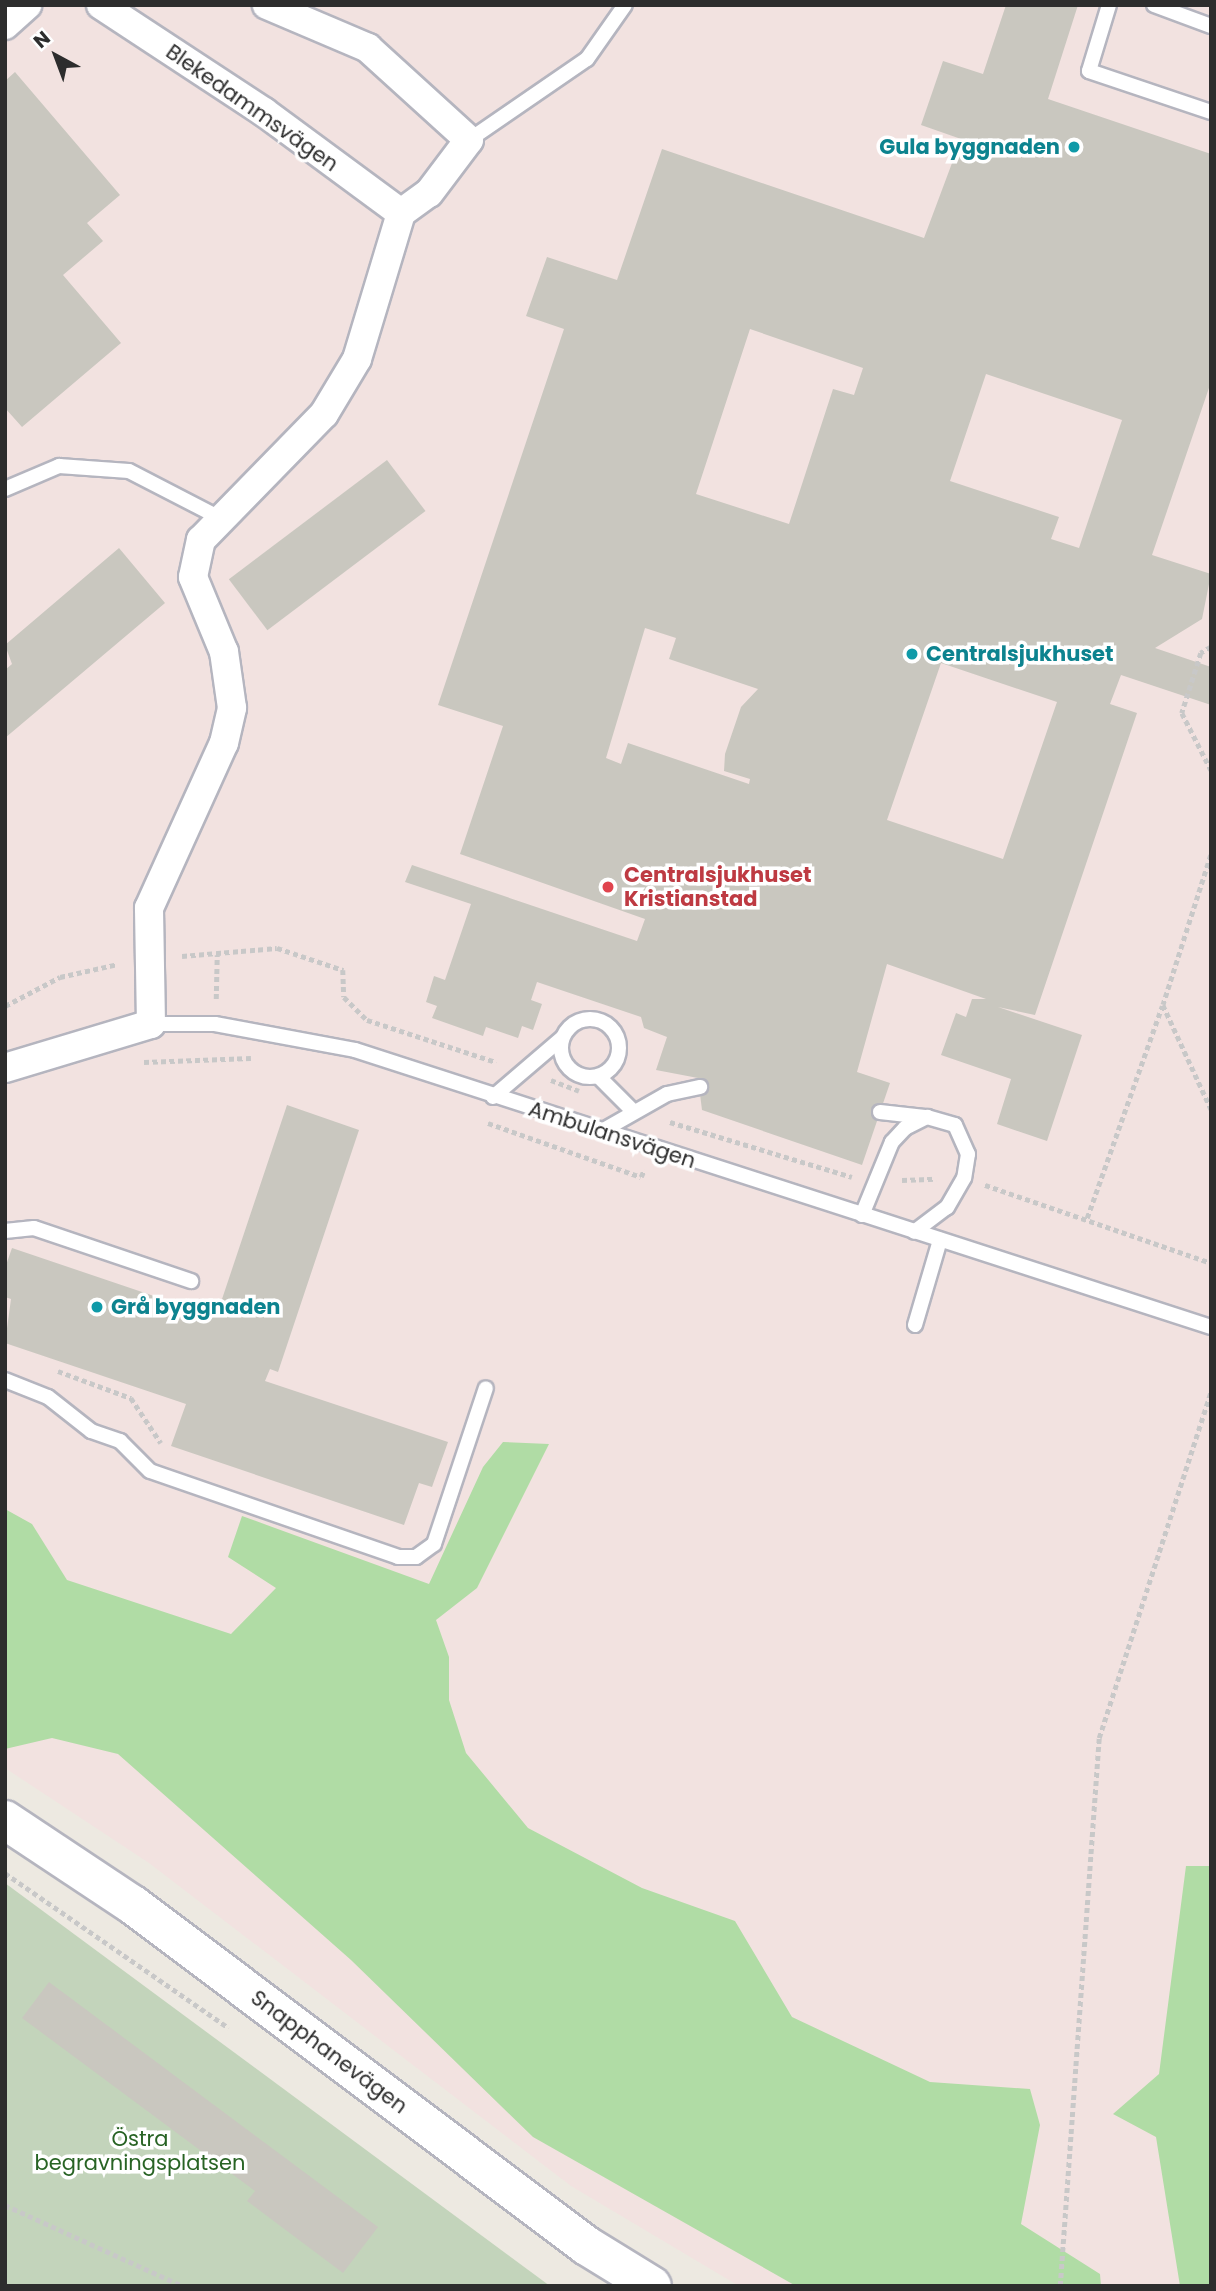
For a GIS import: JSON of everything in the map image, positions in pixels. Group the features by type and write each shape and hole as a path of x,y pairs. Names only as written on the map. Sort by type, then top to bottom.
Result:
{"main road":[{"name":"Snapphanevägen","path":"5,1820 133,1905 587,2246 652,2286"}],"street":[{"path":"5,25 27,5"},
{"name":"Blekedammsvägen","path":"101,5 264,112 401,213"},
{"path":"151,1024 146,959 156,884 224,743 232,708 224,652 192,577 201,540 218,517 324,414 357,359 401,213 429,192 469,140 368,48 267,5"},
{"name":"Ambulansvägen","path":"5,1068 151,1024"}],"lane":[{"path":"469,140 587,59 625,5"},
{"path":"1110,5 1089,71 1211,113"},
{"path":"1154,5 1211,26"},
{"path":"5,489 59,466 129,471 218,517"},
{"path":"494,1097 527,1071 583,1019 614,1031 615,1064 599,1077"},
{"name":"Ambulansvägen","path":"151,1024 215,1024 355,1050 1211,1327"},
{"path":"562,1038 567,1066 599,1077 633,1111"},
{"path":"602,1131 633,1111 700,1087"},
{"path":"880,1112 927,1117 955,1125 968,1154 964,1178 947,1207 914,1232"},
{"path":"862,1215 892,1142 927,1117"},
{"path":"5,1231 34,1228 191,1281"},
{"path":"915,1325 940,1240"},
{"path":"5,1380 48,1397 91,1431 120,1441 150,1471 398,1557 416,1558 434,1545 486,1388"}],"path":[{"path":"1211,647 1201,653 1182,713 1211,770"},
{"path":"1087,1218 1163,1005 1211,855"},
{"path":"5,1006 60,977 146,959 278,948 343,970 344,998 367,1020 527,1071 633,1111"},
{"path":"1163,1005 1211,1109"},
{"path":"135,1064 264,1059"},
{"path":"474,1118 641,1177 663,1119 876,1182 964,1178 1087,1218 1211,1263"},
{"path":"43,1366 131,1398 164,1448"},
{"path":"1060,2286 1099,1738 1211,1391"},
{"path":"5,2205 183,2286"}],"shaded area":[{"name":"Centralsjukhuset Kristianstad","path":"5,5 1211,5 1211,2286 739,2286 571,2186 149,1863 5,1768"}],"green space":[{"path":"503,1442 549,1444 477,1588 436,1620 449,1657 449,1700 466,1753 528,1828 642,1888 735,1921 792,2017 930,2082 1030,2089 1040,2125 1021,2224 1100,2274 1101,2286 796,2286 533,2137 351,1960 118,1754 52,1738 5,1749 5,1509 32,1524 67,1580 231,1634 276,1588 228,1557 242,1516 429,1584 483,1467"},
{"path":"1186,1866 1211,1866 1211,2286 1180,2286 1156,2137 1113,2114 1159,2074"},
{"name":"Östra begravningsplatsen","path":"5,1883 550,2286 5,2286"}],"building":[{"name":"Centralsjukhuset","path":"1006,5 1078,5 1048,99 1211,154 1211,382 1152,555 1211,574 1202,619 1155,648 1211,667 1211,705 1121,675 1110,704 1137,713 1035,1015 998,1007 1082,1035 1047,1141 997,1124 1011,1079 941,1055 956,1013 966,1017 972,999 986,999 887,964 857,1072 890,1083 862,1165 702,1110 698,1078 656,1070 667,1037 644,1028 641,1017 537,982 531,1000 542,1004 533,1030 522,1026 518,1038 486,1027 483,1036 432,1018 437,1006 426,1002 434,976 445,980 471,904 405,882 412,865 637,941 645,919 460,854 503,726 438,705 564,329 526,316 547,257 617,280 662,149 924,238 961,139 921,125 943,61 983,74","holes":["750,329 863,368 854,395 833,389 789,524 696,494","986,374 1122,420 1079,548 1051,539 1059,517 950,481","645,628 676,638 669,659 758,689 741,707 725,754 724,771 750,779 749,784 628,743 621,764 606,758","941,663 1057,702 1003,859 887,820"]},
{"path":"15,72 120,195 87,223 103,241 63,275 121,343 22,427 5,408 5,81"},
{"path":"387,460 426,511 267,630 229,579"},
{"path":"119,548 165,603 5,738 5,670 12,664 5,645"},
{"name":"Grå byggnaden","path":"287,1105 359,1130 278,1372 270,1369 265,1381 448,1442 432,1487 419,1483 404,1525 171,1446 186,1404 5,1343 11,1299 5,1297 5,1268 12,1248 216,1317"},
{"path":"49,1982 378,2227 343,2273 247,2201 255,2191 22,2018"}],"place":[{"name":"Gula byggnaden","path":"1074,147"},
{"name":"Centralsjukhuset","path":"912,654"},
{"name":"Centralsjukhuset Kristianstad","path":"608,887"},
{"name":"Grå byggnaden","path":"97,1307"}]}
